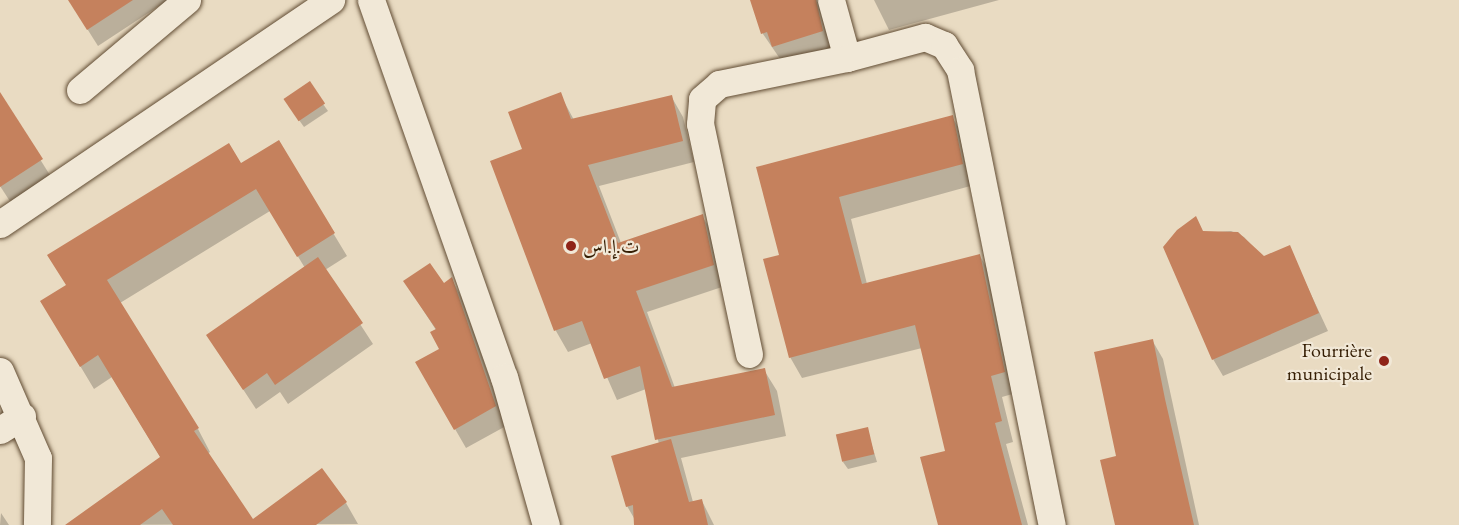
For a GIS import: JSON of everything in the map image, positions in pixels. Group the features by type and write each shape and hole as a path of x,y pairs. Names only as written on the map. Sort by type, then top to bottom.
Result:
{"street":[{"path":"80,90 187,0"},
{"path":"0,224 331,0"},
{"path":"346,0 362,0"},
{"path":"371,0 504,377 546,525"},
{"path":"831,0 847,58"},
{"path":"749,354 700,124 702,99 718,84 847,58 925,37 944,45 960,70 1052,525"},
{"path":"0,371 22,416 38,458 37,525"},
{"path":"0,430 22,416"}],"building":[{"path":"68,0 133,0 87,30"},
{"path":"750,0 816,0 823,31 772,47 767,32 761,34"},
{"path":"310,81 325,103 299,121 283,99"},
{"path":"0,92 43,159 0,187"},
{"path":"561,92 571,119 672,95 683,141 588,165 618,243 703,214 714,265 636,291 672,387 765,368 775,415 655,440 640,366 604,379 582,321 554,331 490,161 522,149 508,112"},
{"path":"953,115 963,164 839,197 862,284 980,254 1005,372 991,376 1002,421 995,423 1022,525 938,525 920,457 945,451 915,325 789,358 763,259 779,255 756,167"},
{"path":"279,140 335,233 297,257 256,189 107,280 199,428 194,431 253,519 322,468 347,502 316,525 173,525 162,509 140,525 65,525 160,457 98,355 80,367 40,301 66,285 47,255 229,143 241,163"},
{"path":"1196,216 1203,231 1238,232 1264,256 1290,245 1319,313 1212,360 1163,247 1177,230"},
{"path":"318,257 363,323 275,385 267,373 243,390 206,335"},
{"path":"430,263 444,283 452,277 496,406 454,430 415,362 439,349 430,332 436,329 403,281"},
{"path":"1153,339 1194,525 1115,525 1100,460 1116,456 1094,352"},
{"path":"868,427 874,454 842,462 836,434"},
{"path":"671,439 689,502 702,499 708,525 634,525 633,505 626,507 611,456"}],"place":[{"name":"ت.إ.اس","path":"571,246"},
{"name":"Fourrière municipale","path":"1384,361"}]}
